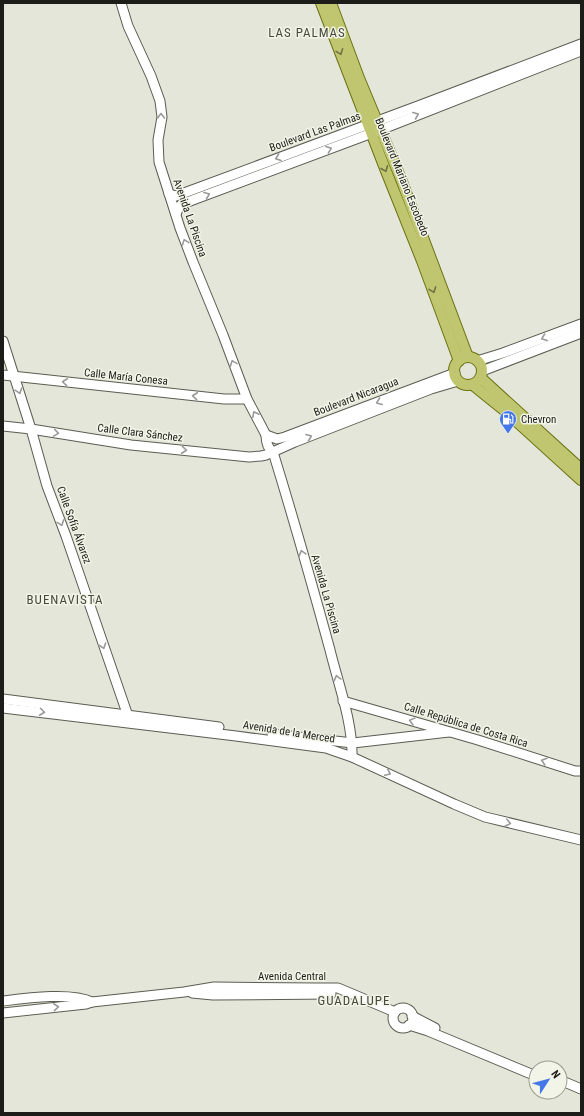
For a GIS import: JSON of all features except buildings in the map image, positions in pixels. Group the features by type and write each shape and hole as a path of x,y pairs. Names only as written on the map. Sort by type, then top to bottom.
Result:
{"main road":[{"name":"Boulevard Mariano Escobedo","path":"320,3 374,127 403,186 463,359"},
{"name":"Boulevard Mariano Escobedo","path":"331,3 374,127"},
{"path":"479,378 465,385 456,377 455,367 463,359 478,361 479,378 504,410 581,480"},
{"path":"479,378 581,469"}],"street":[{"name":"Avenida La Piscina","path":"121,3 128,26 151,76 160,101 162,117 158,140 158,155 162,173 173,195 178,210 193,262 224,335 248,399 266,435 274,442 275,445 273,452 343,701 353,743 352,757"},
{"name":"Boulevard Las Palmas","path":"178,210 374,127 581,44"},
{"name":"Boulevard Las Palmas","path":"173,195 374,127 581,51"},
{"path":"478,361 581,324"},
{"path":"479,378 581,333"},
{"name":"Calle Sofía Álvarez","path":"3,341 31,429 47,486 66,536 128,716"},
{"name":"Calle María Conesa","path":"3,375 224,399 248,399"},
{"name":"Boulevard Nicaragua","path":"266,435 277,439 285,437 456,377"},
{"name":"Boulevard Nicaragua","path":"273,452 431,389 456,377"},
{"name":"Calle Clara Sánchez","path":"3,426 132,445 249,457 261,456 273,452"},
{"name":"Avenida de la Merced","path":"3,699 128,716 353,743 449,732"},
{"name":"Calle República de Costa Rica","path":"343,701 575,771 581,770"},
{"name":"Avenida de la Merced","path":"3,708 316,746 352,757 472,812 497,820 581,840"},
{"name":"Avenida Central","path":"3,1013 184,992 214,987 338,988 394,1015"},
{"name":"Avenida Central","path":"3,1001 30,998 79,997 85,998 92,1002"},
{"path":"30,998 32,1009"},
{"path":"401,1008 404,1008 411,1012 412,1016 412,1023 405,1028 398,1026 394,1015 401,1008"},
{"path":"412,1016 428,1025 528,1068"},
{"path":"409,1025 428,1031 528,1073"},
{"path":"568,1083 581,1089"},
{"path":"568,1089 581,1094"}],"place":[{"name":"Chevron","path":"508,434"}],"district":[{"name":"LAS PALMAS","path":"307,32"},
{"name":"BUENAVISTA","path":"65,599"},
{"name":"GUADALUPE","path":"354,1000"}]}
